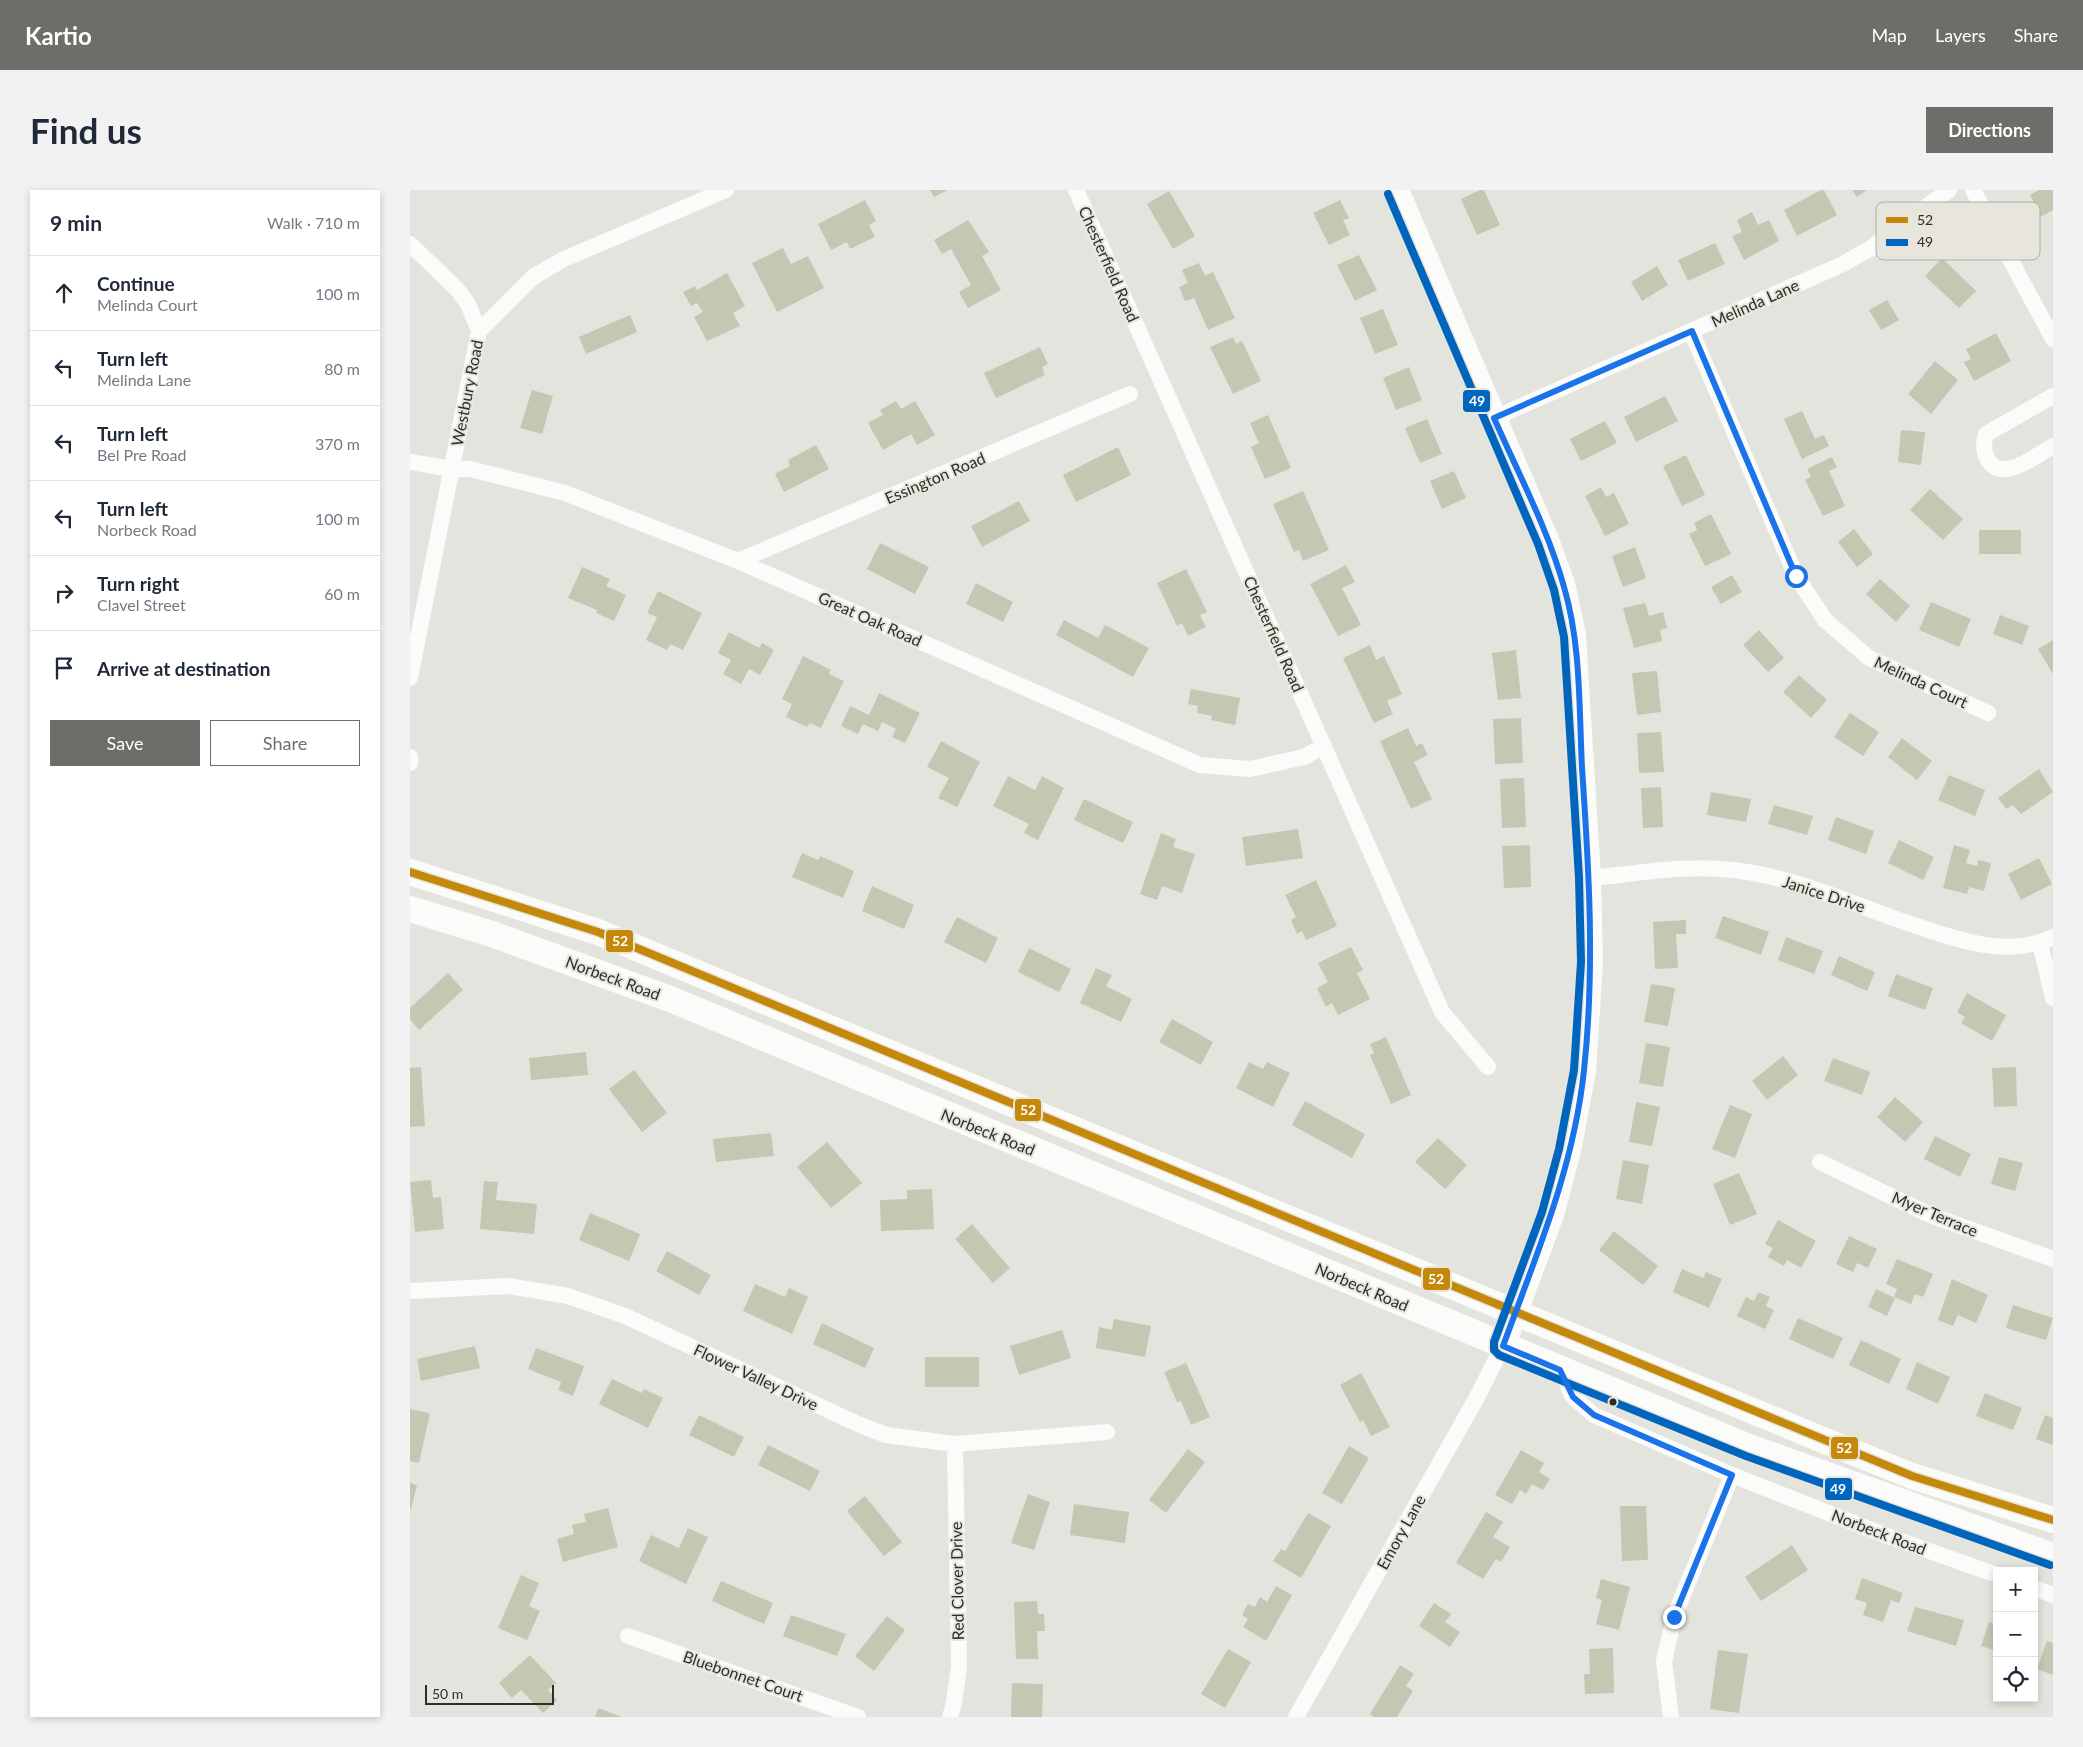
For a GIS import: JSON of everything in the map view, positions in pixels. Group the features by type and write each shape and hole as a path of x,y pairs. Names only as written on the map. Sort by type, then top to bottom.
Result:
{"main road":[{"path":"1397,190 1547,540 1564,587 1574,636 1589,878 1592,962 1584,1072 1569,1151 1552,1215 1503,1346"},
{"path":"410,872 598,932 1912,1476 2053,1520"},
{"name":"Norbeck Road","path":"410,909 492,934 670,999 1560,1370 1750,1447 2053,1556"}],"street":[{"name":"Westbury Road","path":"410,678 479,331 533,277 556,263 726,190"},
{"name":"Chesterfield Road","path":"1076,190 1442,1012 1488,1067"},
{"name":"Melinda Lane","path":"1933,202 1949,190"},
{"path":"1973,190 1979,202"},
{"path":"410,244 457,289 468,304 479,331"},
{"name":"Melinda Lane","path":"1494,418 1843,264 1876,244"},
{"path":"2011,260 2053,338"},
{"name":"Melinda Court","path":"1692,331 1796,576 1825,620 1869,658 1988,713"},
{"name":"Essington Road","path":"738,561 1130,394"},
{"path":"2053,396 1986,434 1982,444 1985,458 1995,467 2011,469 2053,446"},
{"name":"Great Oak Road","path":"410,462 452,469 470,469 564,493 738,561 1200,764 1250,769 1304,756 1324,746"},
{"path":"410,757 410,763"},
{"name":"Janice Drive","path":"1589,878 1695,869 1733,870 1785,880 1960,941 2005,947 2046,940"},
{"path":"2046,940 2053,998"},
{"name":"Myer Terrace","path":"1820,1162 1930,1215 2053,1259"},
{"name":"Flower Valley Drive","path":"410,1291 508,1286 568,1296 625,1316 860,1425 886,1435 954,1444 1107,1432"},
{"name":"Emory Lane","path":"1296,1717 1476,1400 1503,1346"},
{"name":"Norbeck Road","path":"1560,1370 1573,1397 1594,1415 1732,1475 1886,1536 1993,1574"},
{"name":"Red Clover Drive","path":"950,1717 954,1703 959,1666 954,1444"},
{"path":"1671,1717 1664,1661 1674,1617 1732,1475"},
{"path":"2038,1589 2053,1595"},
{"name":"Bluebonnet Court","path":"628,1636 858,1717"}],"building":[{"path":"930,190 948,190 934,197"},
{"path":"1484,190 1500,225 1477,235 1461,199"},
{"path":"1824,190 1837,215 1797,236 1784,210"},
{"path":"1852,190 1867,190 1857,197"},
{"path":"2039,190 2053,190 2053,210 2041,217 2040,202 2034,202 2030,195"},
{"path":"1169,191 1195,236 1173,249 1147,204"},
{"path":"865,200 876,221 869,225 875,237 850,249 847,242 831,250 818,224"},
{"path":"1340,200 1349,218 1343,220 1350,235 1329,245 1313,213"},
{"path":"1752,212 1758,225 1769,220 1779,241 1744,260 1732,236 1742,232 1737,220"},
{"path":"968,220 989,252 982,256 1001,290 968,308 959,292 971,285 951,249 942,254 934,240"},
{"path":"1715,243 1725,264 1688,281 1678,260"},
{"path":"783,248 791,264 808,256 824,288 777,312 752,263"},
{"path":"1359,255 1377,290 1355,301 1337,265"},
{"path":"1940,260 1944,260 1976,291 1959,308 1925,276"},
{"path":"1199,263 1205,276 1213,272 1235,318 1208,330 1194,298 1185,301 1179,287 1188,283 1182,270"},
{"path":"1657,266 1668,285 1642,301 1631,282"},
{"path":"727,273 745,306 733,313 740,326 707,341 694,317 703,312 697,303 691,306 683,292 695,286 697,290"},
{"path":"1887,300 1899,320 1881,330 1869,310"},
{"path":"1383,309 1398,345 1375,354 1360,318"},
{"path":"630,315 637,332 586,354 579,337"},
{"path":"1996,333 2011,361 1974,381 1964,362 1971,359 1966,349"},
{"path":"1233,337 1236,344 1242,341 1261,381 1233,394 1210,347"},
{"path":"1040,347 1048,364 1042,367 1045,375 996,398 984,373"},
{"path":"1935,361 1958,380 1931,414 1908,394"},
{"path":"1409,367 1422,400 1396,410 1383,378"},
{"path":"532,390 553,396 542,434 520,428"},
{"path":"1665,396 1678,421 1636,442 1624,417"},
{"path":"896,401 901,409 915,401 935,435 917,445 911,434 883,450 868,423 883,415 880,410"},
{"path":"1802,411 1815,439 1824,435 1829,446 1802,459 1784,419"},
{"path":"1268,415 1291,468 1265,479 1251,447 1259,443 1250,423"},
{"path":"1427,419 1442,454 1420,463 1405,428"},
{"path":"1605,421 1617,443 1581,461 1570,439"},
{"path":"1901,430 1925,432 1921,465 1898,462"},
{"path":"816,445 829,469 784,492 775,474 790,466 788,460"},
{"path":"1118,447 1131,475 1076,502 1063,475"},
{"path":"1686,455 1705,495 1682,506 1663,466"},
{"path":"1832,457 1837,467 1829,471 1845,506 1823,516 1805,480 1811,477 1807,469"},
{"path":"1454,471 1466,498 1442,509 1430,481"},
{"path":"1601,487 1606,497 1614,493 1629,524 1605,536 1585,496"},
{"path":"1930,489 1963,519 1943,540 1910,510"},
{"path":"1303,491 1329,550 1303,561 1299,550 1294,552 1273,504"},
{"path":"1019,501 1030,521 982,547 971,526"},
{"path":"1711,514 1731,554 1705,566 1689,534 1697,530 1694,523"},
{"path":"1854,529 1873,554 1857,567 1838,542"},
{"path":"1979,530 2021,530 2021,554 1979,554"},
{"path":"880,543 929,567 915,594 867,569"},
{"path":"1635,547 1646,578 1623,587 1612,556"},
{"path":"1346,565 1355,582 1342,588 1361,625 1338,636 1310,584"},
{"path":"582,567 610,579 606,586 626,595 614,621 596,613 597,610 568,598"},
{"path":"1186,569 1207,612 1200,615 1206,627 1188,636 1182,623 1177,626 1157,583"},
{"path":"1732,575 1742,592 1721,604 1711,587"},
{"path":"1880,579 1910,606 1896,622 1866,594"},
{"path":"976,583 1013,602 1003,622 966,604"},
{"path":"658,591 702,613 683,650 670,644 667,650 646,640 657,617 647,613"},
{"path":"1931,602 1971,619 1959,647 1919,630"},
{"path":"1645,603 1649,616 1663,612 1667,628 1660,630 1662,641 1634,648 1623,608"},
{"path":"2000,615 2029,626 2022,645 1993,634"},
{"path":"1064,620 1098,638 1105,625 1149,648 1133,677 1056,635"},
{"path":"1759,630 1784,658 1768,672 1743,645"},
{"path":"729,632 759,648 762,643 774,650 760,675 749,669 741,684 723,674 731,660 718,653"},
{"path":"2053,640 2053,674 2038,649"},
{"path":"1370,645 1376,660 1384,656 1402,694 1387,701 1393,714 1374,723 1343,658"},
{"path":"1516,650 1521,698 1498,700 1492,653"},
{"path":"803,656 831,670 829,674 844,681 821,728 810,723 807,727 786,717 792,704 782,699"},
{"path":"1657,671 1661,712 1637,715 1632,673"},
{"path":"1799,675 1827,700 1811,718 1783,692"},
{"path":"1191,689 1240,698 1235,725 1211,720 1212,716 1197,713 1198,706 1188,704"},
{"path":"879,693 920,713 905,743 892,737 896,729 882,722 878,731 863,724 858,734 841,726 850,706 869,715"},
{"path":"1850,713 1879,732 1863,756 1834,737"},
{"path":"1521,718 1523,763 1495,764 1493,719"},
{"path":"1408,728 1416,746 1422,743 1428,755 1414,762 1432,799 1411,809 1380,741"},
{"path":"1661,732 1664,772 1639,773 1637,733"},
{"path":"1902,738 1932,761 1917,780 1888,757"},
{"path":"941,741 980,762 957,807 938,798 949,778 927,767"},
{"path":"2039,769 2053,792 2021,814 2013,805 2006,809 1998,798"},
{"path":"1949,775 1985,790 1975,816 1938,800"},
{"path":"1008,776 1035,790 1042,776 1064,788 1038,840 1024,833 1029,824 993,806"},
{"path":"1524,778 1526,827 1502,828 1500,779"},
{"path":"1661,787 1663,827 1643,828 1641,788"},
{"path":"1711,792 1751,799 1746,822 1707,815"},
{"path":"1084,799 1133,822 1123,843 1074,820"},
{"path":"1774,805 1813,816 1807,835 1768,824"},
{"path":"1836,817 1874,831 1866,854 1828,840"},
{"path":"1298,829 1303,858 1246,866 1242,837"},
{"path":"1161,833 1176,839 1173,847 1195,854 1182,893 1162,886 1157,900 1140,894"},
{"path":"1899,840 1934,857 1923,880 1888,863"},
{"path":"1530,845 1531,887 1504,888 1502,846"},
{"path":"1954,845 1970,850 1966,863 1977,866 1978,860 1991,863 1984,891 1969,887 1967,894 1943,888"},
{"path":"802,853 818,860 820,856 854,871 843,898 792,877"},
{"path":"2039,858 2052,884 2021,900 2008,874"},
{"path":"1316,880 1337,926 1306,940 1302,931 1297,934 1291,920 1296,917 1285,895"},
{"path":"872,886 914,905 904,929 862,911"},
{"path":"1723,916 1769,932 1761,955 1715,938"},
{"path":"957,917 998,938 986,963 944,942"},
{"path":"1686,920 1686,934 1676,934 1678,968 1655,969 1653,922"},
{"path":"1786,937 1823,951 1814,974 1778,960"},
{"path":"1351,947 1363,970 1357,973 1370,999 1338,1015 1332,1003 1326,1007 1317,988 1328,982 1318,963"},
{"path":"1029,948 1071,969 1059,992 1018,972"},
{"path":"1839,956 1875,972 1867,991 1831,975"},
{"path":"1096,968 1112,975 1106,986 1132,999 1121,1022 1080,1003"},
{"path":"448,973 463,990 419,1030 410,1019 410,1008"},
{"path":"1896,974 1933,988 1925,1010 1888,996"},
{"path":"1651,984 1675,988 1668,1026 1644,1022"},
{"path":"1967,993 2006,1015 1992,1041 1961,1023 1965,1017 1957,1012"},
{"path":"1172,1019 1213,1042 1201,1065 1159,1042"},
{"path":"1386,1037 1411,1095 1391,1104 1370,1055 1374,1053 1370,1044"},
{"path":"1646,1043 1670,1047 1663,1087 1639,1083"},
{"path":"586,1052 588,1075 531,1080 529,1058"},
{"path":"1783,1056 1798,1075 1767,1100 1752,1081"},
{"path":"1833,1058 1870,1072 1862,1095 1824,1081"},
{"path":"1249,1062 1263,1069 1267,1062 1290,1073 1273,1107 1236,1088"},
{"path":"421,1067 425,1126 410,1127 410,1068"},
{"path":"2016,1067 2017,1106 1994,1107 1992,1068"},
{"path":"634,1070 667,1113 642,1132 609,1089"},
{"path":"1895,1097 1923,1122 1905,1142 1877,1117"},
{"path":"1305,1101 1365,1134 1352,1158 1292,1125"},
{"path":"1636,1102 1660,1107 1652,1146 1629,1142"},
{"path":"1730,1105 1752,1114 1735,1158 1712,1149"},
{"path":"771,1133 774,1156 716,1162 713,1139"},
{"path":"1935,1136 1971,1154 1960,1177 1924,1159"},
{"path":"1438,1138 1467,1165 1445,1189 1415,1162"},
{"path":"827,1142 862,1183 831,1208 797,1167"},
{"path":"1999,1157 2023,1163 2015,1191 1991,1184"},
{"path":"1623,1160 1649,1165 1642,1204 1616,1199"},
{"path":"1739,1173 1757,1214 1730,1225 1713,1184"},
{"path":"431,1180 433,1198 441,1197 444,1229 415,1232 410,1182"},
{"path":"484,1181 498,1182 496,1200 537,1204 534,1234 480,1229"},
{"path":"932,1189 934,1229 881,1231 880,1200 907,1199 907,1190"},
{"path":"590,1213 640,1234 629,1261 579,1240"},
{"path":"1778,1220 1816,1241 1801,1268 1787,1260 1784,1266 1768,1257 1773,1248 1765,1244"},
{"path":"972,1224 1010,1268 993,1283 955,1239"},
{"path":"1614,1231 1658,1266 1643,1285 1599,1250"},
{"path":"1849,1236 1877,1249 1868,1268 1857,1263 1853,1272 1836,1264"},
{"path":"667,1251 711,1275 699,1295 656,1271"},
{"path":"1897,1259 1933,1274 1923,1297 1915,1294 1911,1304 1894,1297 1897,1289 1886,1284"},
{"path":"1682,1269 1703,1278 1706,1272 1722,1279 1709,1308 1673,1292"},
{"path":"1952,1279 1988,1295 1976,1323 1958,1315 1953,1326 1938,1320"},
{"path":"755,1284 785,1297 789,1288 808,1297 792,1334 743,1311"},
{"path":"1876,1289 1895,1298 1887,1316 1868,1307"},
{"path":"1758,1292 1770,1297 1766,1306 1774,1310 1765,1329 1737,1316 1746,1297 1754,1301"},
{"path":"2013,1305 2053,1318 2046,1340 2006,1328"},
{"path":"1798,1318 1843,1338 1833,1359 1789,1339"},
{"path":"1114,1319 1151,1326 1145,1357 1096,1348 1099,1327 1112,1330"},
{"path":"822,1323 874,1348 865,1368 813,1344"},
{"path":"1062,1330 1071,1358 1019,1375 1010,1346"},
{"path":"1861,1340 1901,1359 1889,1384 1849,1365"},
{"path":"475,1346 480,1368 421,1381 417,1359"},
{"path":"536,1348 584,1366 573,1396 558,1390 561,1382 528,1369"},
{"path":"925,1357 979,1357 979,1387 925,1387"},
{"path":"1917,1362 1950,1377 1938,1404 1906,1389"},
{"path":"1186,1363 1210,1417 1191,1425 1181,1401 1177,1402 1164,1372"},
{"path":"1361,1373 1390,1427 1371,1436 1363,1420 1360,1422 1340,1385"},
{"path":"612,1379 642,1393 644,1389 663,1398 648,1428 599,1404"},
{"path":"1985,1393 2022,1408 2013,1430 1976,1416"},
{"path":"410,1409 430,1413 419,1463 410,1461"},
{"path":"699,1415 744,1437 734,1457 689,1435"},
{"path":"2045,1415 2053,1418 2053,1445 2036,1439"},
{"path":"768,1445 820,1471 810,1491 758,1465"},
{"path":"1349,1446 1369,1458 1342,1504 1322,1493"},
{"path":"1188,1449 1205,1462 1166,1513 1149,1500"},
{"path":"1521,1450 1544,1463 1539,1472 1550,1479 1543,1490 1532,1484 1526,1494 1520,1490 1512,1504 1495,1495"},
{"path":"410,1483 417,1485 411,1509 410,1509"},
{"path":"1028,1494 1050,1502 1034,1550 1011,1543"},
{"path":"865,1496 902,1542 884,1556 847,1511"},
{"path":"1074,1504 1129,1512 1125,1543 1070,1535"},
{"path":"1620,1506 1646,1506 1648,1560 1622,1561"},
{"path":"608,1508 618,1547 563,1562 557,1539 574,1534 572,1525 586,1522 584,1514"},
{"path":"1486,1512 1503,1522 1493,1537 1510,1547 1501,1562 1496,1559 1483,1579 1456,1563"},
{"path":"1308,1513 1331,1526 1301,1578 1273,1561 1281,1549 1285,1551"},
{"path":"688,1528 708,1537 686,1584 639,1561 651,1535 679,1548"},
{"path":"1792,1545 1808,1570 1761,1601 1745,1577"},
{"path":"521,1575 539,1583 529,1606 540,1611 527,1640 498,1628"},
{"path":"1862,1578 1903,1593 1899,1603 1891,1600 1883,1622 1863,1615 1867,1603 1855,1599"},
{"path":"1601,1579 1630,1587 1619,1630 1596,1624 1602,1600 1596,1598"},
{"path":"721,1581 773,1603 764,1624 712,1601"},
{"path":"1276,1586 1292,1595 1266,1641 1243,1627 1248,1619 1242,1615 1248,1604 1255,1607 1260,1597 1267,1602"},
{"path":"1037,1601 1038,1614 1044,1614 1045,1631 1037,1631 1038,1659 1016,1659 1014,1602"},
{"path":"1434,1603 1451,1614 1445,1622 1460,1632 1450,1647 1419,1626"},
{"path":"1915,1607 1964,1620 1956,1646 1907,1631"},
{"path":"791,1615 846,1634 837,1656 783,1636"},
{"path":"887,1616 905,1630 874,1671 855,1656"},
{"path":"1989,1622 1993,1624 1993,1650 1981,1646"},
{"path":"2047,1641 2053,1643 2053,1675 2038,1669"},
{"path":"1613,1648 1614,1693 1585,1694 1584,1674 1590,1674 1589,1649"},
{"path":"1228,1649 1251,1662 1225,1708 1201,1694"},
{"path":"1718,1650 1748,1654 1739,1713 1710,1709"},
{"path":"530,1655 556,1683 548,1690 557,1700 543,1713 521,1690 512,1698 499,1683"},
{"path":"1400,1665 1414,1674 1406,1686 1413,1691 1397,1717 1374,1717 1370,1714"},
{"path":"1012,1683 1043,1684 1042,1717 1011,1717"},
{"path":"598,1708 622,1717 595,1717"}],"transit line":[{"name":"49","path":"1388,194 1538,544 1554,590 1564,637 1579,878 1581,962 1574,1070 1559,1149 1542,1212 1494,1342 1494,1350 1499,1355 1746,1456 2050,1565"},
{"name":"52","path":"410,872 598,932 1912,1476 2053,1520"}],"route":[{"path":"1674,1617 1732,1475 1594,1415 1573,1397 1560,1370 1503,1346 1552,1215 1569,1151 1584,1072 1592,962 1589,878 1574,636 1564,587 1547,540 1494,418 1692,331 1796,576"}]}
